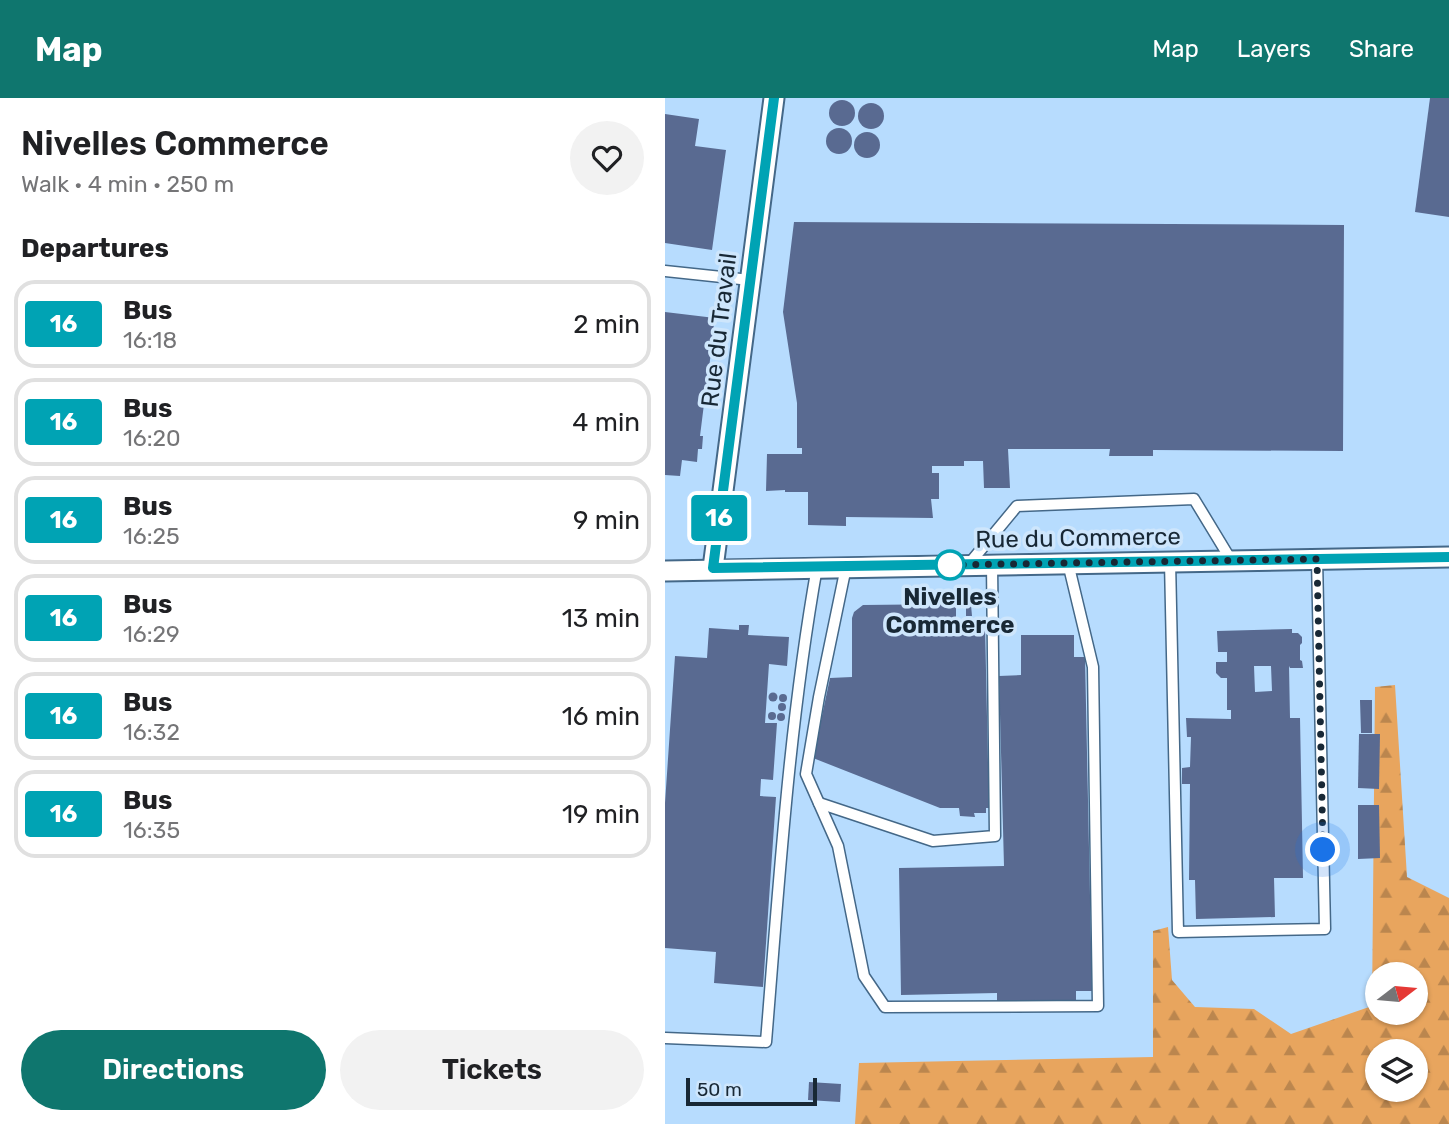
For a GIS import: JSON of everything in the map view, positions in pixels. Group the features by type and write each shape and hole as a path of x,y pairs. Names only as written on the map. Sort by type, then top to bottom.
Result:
{"street":[{"name":"Rue du Travail","path":"713,568 774,98"},
{"name":"Rue du Commerce","path":"665,570 1449,557"}],"lane":[{"path":"665,271 750,279"},
{"path":"968,564 1017,506 1194,499 1231,561"},
{"path":"1170,562 1178,932 1192,932 1325,929 1317,559"},
{"path":"846,566 806,774 838,846 864,976 885,1007 1098,1006 1093,667 1068,563"},
{"path":"819,803 933,841 995,836 992,564"},
{"path":"665,1038 766,1042 785,802 804,640 817,567"}],"shaded area":[{"path":"665,98 1449,98 1449,1124 665,1124"}],"green space":[{"path":"1395,685 1407,877 1449,898 1449,1124 855,1124 859,1063 1153,1057 1153,931 1168,927 1172,980 1195,1007 1254,1009 1291,1034 1365,1008 1365,1026 1428,1026 1428,962 1372,962 1375,687"}],"building":[{"path":"1430,98 1449,98 1449,217 1415,212"},
{"path":"842,100 851,104 855,113 851,122 842,126 833,122 829,113 833,104"},
{"path":"871,103 880,107 884,116 880,125 871,129 862,125 858,116 862,107"},
{"path":"665,114 699,119 695,146 726,150 712,250 665,243"},
{"path":"839,128 848,132 852,141 848,150 839,154 830,150 826,141 830,132"},
{"path":"867,132 876,136 880,145 876,154 867,158 858,154 854,145 858,136"},
{"path":"794,222 1344,225 1343,451 1153,450 1153,456 1109,456 1110,449 1008,449 1010,488 984,488 983,461 964,461 964,466 932,466 932,473 939,473 939,499 931,499 933,518 846,517 846,526 808,525 808,492 766,491 767,454 802,454 802,448 797,448 797,403 783,312"},
{"path":"665,312 715,318 713,331 717,332 715,345 712,344 708,397 705,396 700,436 703,436 702,449 698,449 697,462 682,460 680,476 665,475"},
{"path":"956,604 956,625 985,625 989,808 986,808 986,813 974,813 975,817 960,816 959,808 940,808 813,758 830,678 852,677 854,612 863,605"},
{"path":"966,605 971,605 972,616 966,616"},
{"path":"739,625 749,625 748,635 789,637 787,666 769,664 765,723 777,723 773,780 761,779 760,796 776,797 763,987 714,983 716,952 665,948 665,803 675,656 707,658 709,628 739,630"},
{"path":"1292,629 1292,633 1298,633 1302,637 1300,660 1303,668 1289,666 1290,718 1300,718 1303,878 1274,878 1275,917 1196,919 1195,880 1189,880 1190,784 1182,784 1182,768 1190,767 1191,737 1187,737 1186,718 1231,719 1231,710 1227,710 1227,678 1221,678 1216,673 1216,662 1227,662 1227,652 1218,652 1217,631","holes":["1254,666 1271,666 1272,691 1255,692"]},
{"path":"1021,635 1074,635 1074,657 1085,657 1092,991 1076,991 1076,1002 997,1003 997,993 901,995 899,868 1004,866 999,676 1021,675"},
{"path":"773,693 777,697 773,701 769,697"},
{"path":"783,694 787,698 783,702 779,698"},
{"path":"1360,700 1372,700 1372,733 1361,733"},
{"path":"782,703 786,707 782,711 778,707"},
{"path":"772,712 776,716 772,720 768,716"},
{"path":"781,713 785,717 781,721 777,717"},
{"path":"1359,734 1380,734 1379,789 1358,788"},
{"path":"1358,805 1379,805 1380,858 1358,859"},
{"path":"809,1082 841,1084 840,1102 808,1100"}],"bus line":[{"name":"16","path":"774,98 713,568 1449,557"}],"place":[{"name":"Nivelles Commerce","path":"950,565"}],"route":[{"path":"950,565 944,565 1317,559 1323,850"}]}
